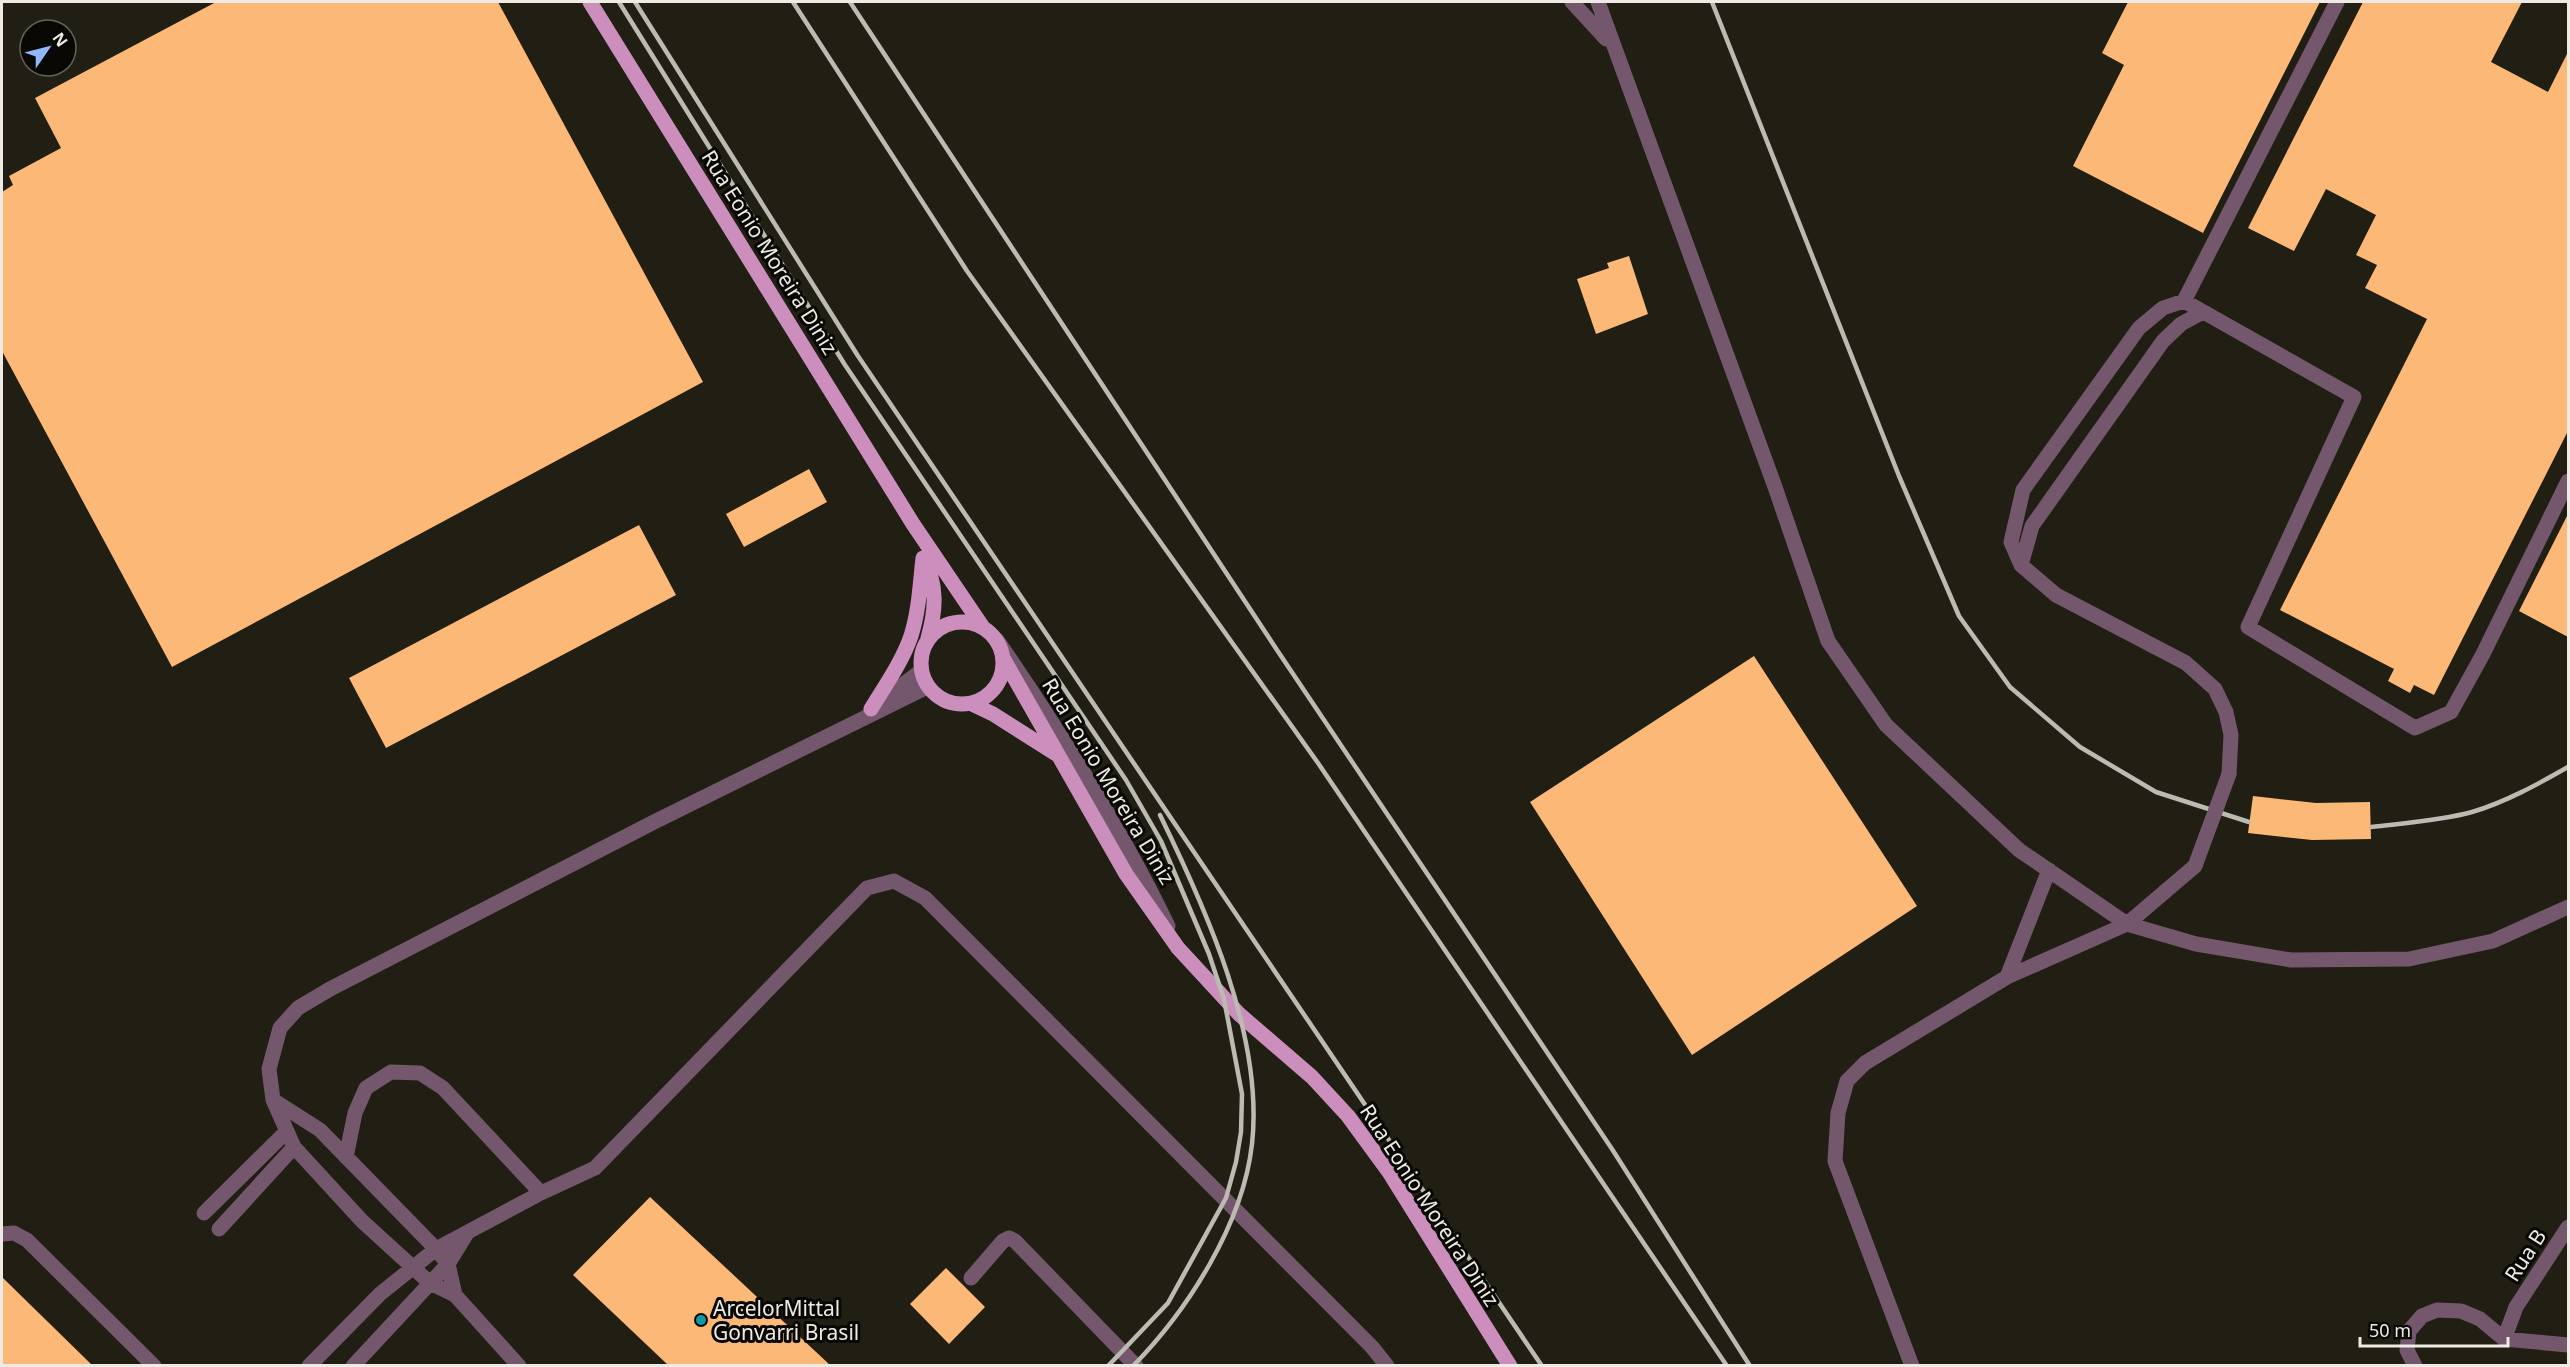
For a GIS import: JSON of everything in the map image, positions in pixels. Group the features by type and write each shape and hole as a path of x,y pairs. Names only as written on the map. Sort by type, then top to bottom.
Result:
{"main road":[{"name":"Rua Eonio Moreira Diniz","path":"590,2 913,524 982,626"},
{"name":"Rua Eonio Moreira Diniz","path":"913,524 935,589 933,621 928,638"},
{"path":"871,709 902,658 911,635 919,599 923,558"},
{"path":"962,621 982,626 997,640 1004,658 1001,678 990,695 972,704 955,705 939,699 927,687 921,671 921,654 928,638 943,625 962,621"},
{"name":"Rua Eonio Moreira Diniz","path":"1004,658 1056,754 1126,874 1178,948 1239,1014 1312,1077 1348,1116 1389,1172 1509,1365"},
{"name":"Rua Eonio Moreira Diniz","path":"972,704 993,714 1056,754"}],"street":[{"path":"1572,2 1612,45"},
{"path":"1598,2 1775,487 1828,641 1886,725 2019,849 2127,924 2196,944 2291,960 2409,959 2493,941 2568,907"},
{"path":"1912,1365 1835,1161 1838,1113 1847,1081 1865,1063 2007,977 2127,924 2195,866 2229,774 2230,735 2226,712 2215,689 2186,663 2056,595 2021,565 2011,542 2023,490 2139,328 2163,308 2184,301 2337,2"},
{"path":"2184,301 2354,397 2248,627 2415,728 2451,712 2483,654 2568,481"},
{"path":"2021,565 2032,526 2163,341 2181,324 2203,312"},
{"name":"Rua Eonio Moreira Diniz","path":"997,640 1034,693 1141,870 1178,948"},
{"path":"838,732 921,671"},
{"path":"519,1365 455,1295 430,1283 362,1221 294,1147 273,1100 269,1069 280,1028 298,1008 330,989 633,833 927,687"},
{"path":"2007,977 2049,870"},
{"path":"309,1365 380,1293 436,1249 541,1193 595,1168 867,888 894,881 925,898 1235,1208 1387,1365"},
{"path":"346,1157 354,1113 366,1088 391,1072 420,1073 443,1088 541,1193"},
{"path":"273,1100 320,1130 436,1249 448,1264 455,1295"},
{"path":"204,1213 287,1131"},
{"path":"219,1229 294,1147"},
{"name":"Rua B","path":"2504,1339 2516,1307 2568,1227"},
{"path":"2,1234 14,1233 27,1240 154,1365"},
{"path":"353,1365 448,1264 467,1233"},
{"path":"971,1278 1003,1241 1009,1238 1015,1241 1136,1365"},
{"path":"2415,1365 2407,1350 2409,1331 2422,1316 2437,1310 2461,1311 2480,1319 2504,1339 2568,1345"}],"building":[{"path":"216,2 498,2 703,382 172,667 2,351 2,192 13,185 9,176 61,148 35,98 73,78 78,78 78,75"},
{"path":"2128,2 2320,2 2203,233 2073,166 2124,65 2102,53"},
{"path":"2363,2 2522,2 2491,62 2548,92 2568,52 2568,431 2434,695 2414,685 2410,693 2388,681 2394,669 2280,610 2427,319 2365,288 2377,265 2356,255 2376,215 2326,189 2294,251 2248,228"},
{"path":"1629,256 1648,314 1596,334 1577,279 1609,268 1607,263"},
{"path":"809,469 827,502 744,547 726,514"},
{"path":"2568,514 2568,637 2519,611"},
{"path":"639,525 676,595 386,748 349,678"},
{"path":"1754,656 1917,906 1692,1055 1530,802"},
{"path":"2253,796 2316,803 2370,802 2371,839 2312,840 2248,833"},
{"name":"ArcelorMittal Gonvarri Brasil","path":"650,1197 830,1365 668,1365 573,1275"},
{"path":"946,1268 985,1307 949,1344 910,1304"},
{"path":"2,1277 92,1365 2,1365"}],"railway":[{"path":"619,2 845,365 1126,780 1161,841 1209,954 1224,999 1242,1094 1241,1132 1236,1162 1226,1198 1168,1303 1108,1366"},
{"path":"635,2 858,356 1542,1366"},
{"path":"793,2 967,271 1318,763 1727,1366"},
{"path":"850,2 1277,650 1612,1149 1750,1366"},
{"path":"1712,2 1899,476 1959,616 2010,687 2080,747 2156,792 2249,822"},
{"path":"2371,827 2434,820 2472,812 2509,798 2568,767"},
{"path":"1133,1366 1174,1319 1210,1264 1237,1205 1247,1174 1252,1144 1253,1103 1249,1061 1228,975 1195,891 1160,815"}],"place":[{"name":"ArcelorMittal Gonvarri Brasil","path":"701,1320"}]}
